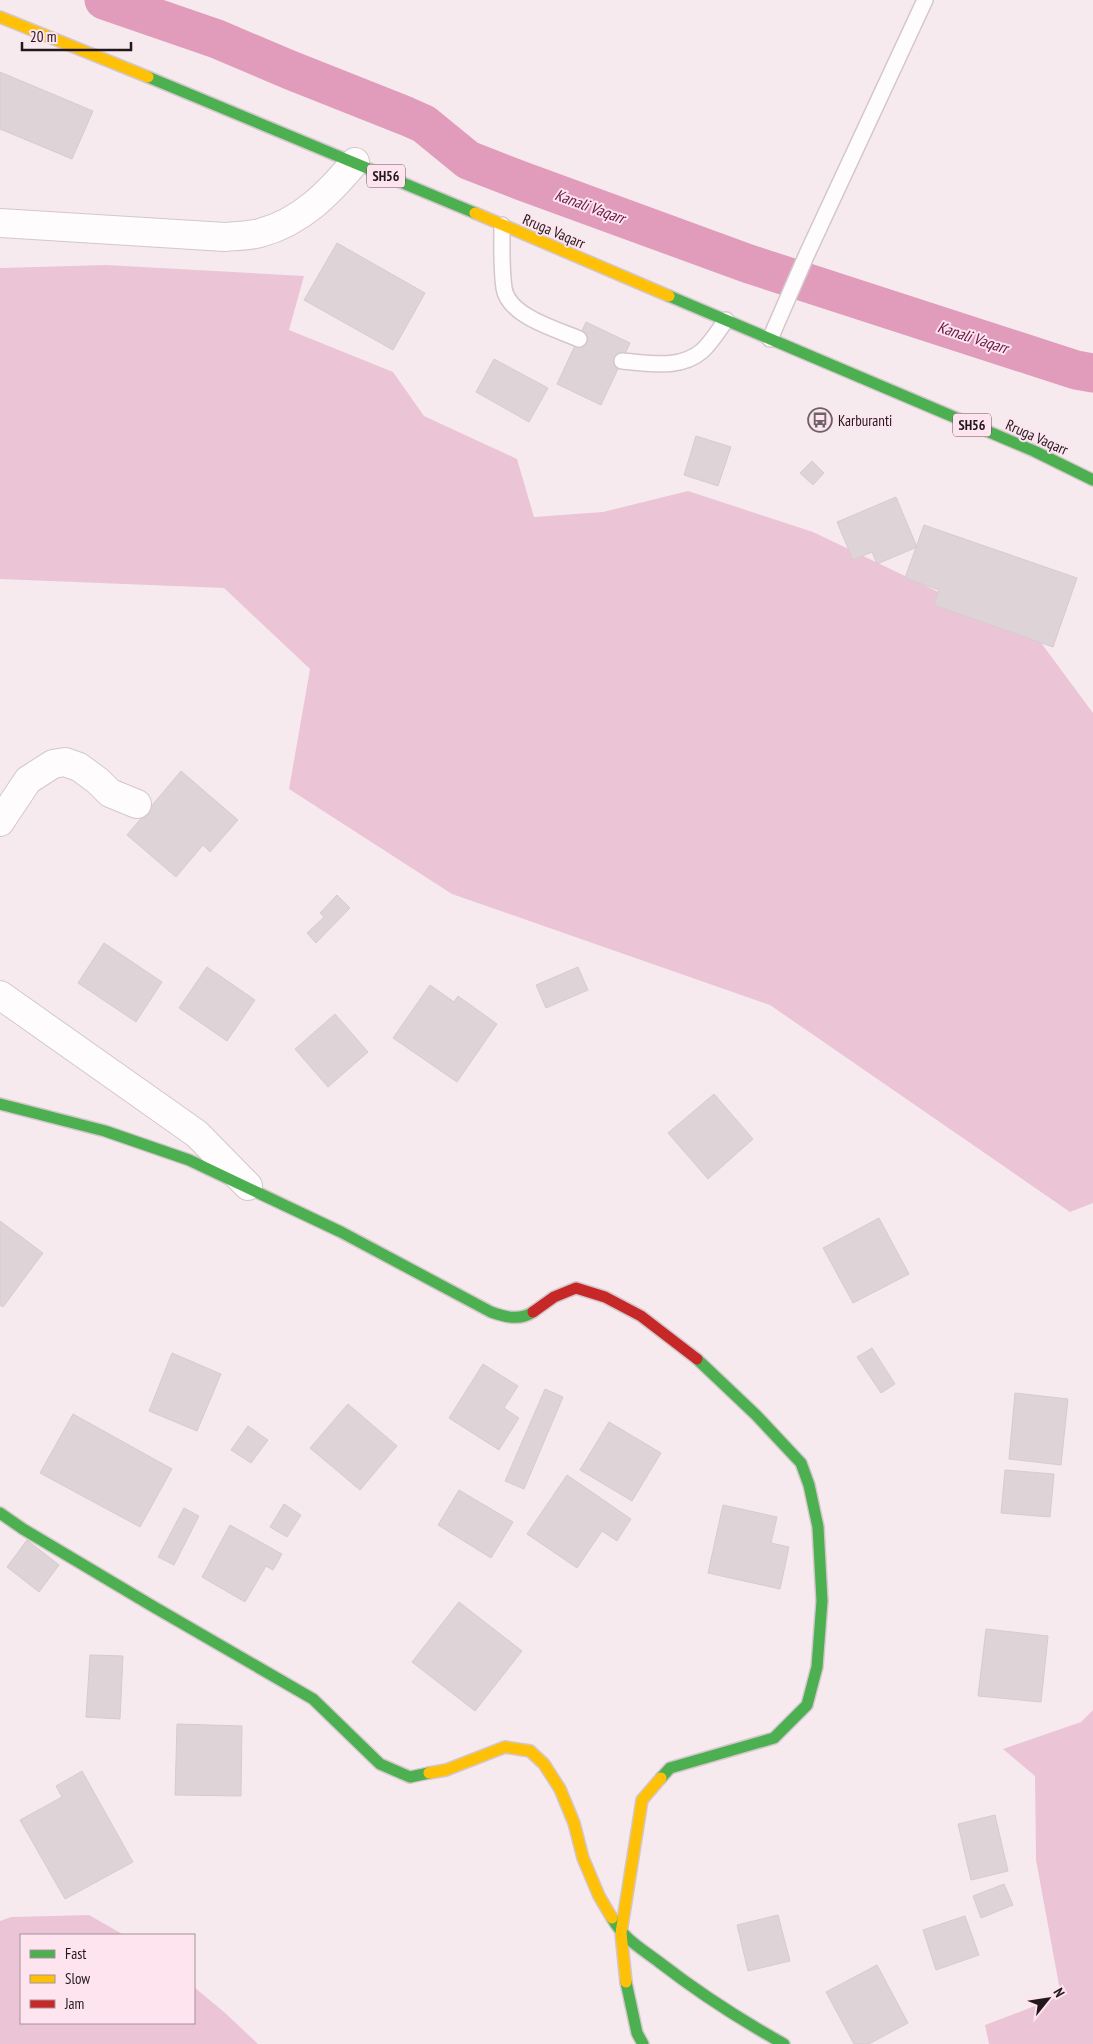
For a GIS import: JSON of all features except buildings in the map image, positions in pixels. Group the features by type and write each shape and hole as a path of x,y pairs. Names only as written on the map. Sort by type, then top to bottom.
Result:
{"street":[{"name":"Rruga Vaqarr","path":"0,17 355,162 1034,451 1093,480"},
{"path":"0,224 225,237 258,234 285,224 306,211 324,197 355,162"},
{"path":"0,822 28,780 54,764 65,762 79,767 98,781 110,794 137,804"},
{"path":"0,995 197,1134 248,1186"},
{"path":"0,1104 105,1131 189,1160 248,1186 341,1232 491,1312 508,1318 527,1316 554,1297 576,1288 604,1297 641,1316 688,1351 716,1375 801,1463 809,1485 818,1527 822,1601 817,1667 807,1705 774,1738 670,1768 642,1800 621,1933 626,1986 636,2032 643,2044"},
{"path":"0,1513 23,1529 314,1699 380,1764 410,1777 446,1770 505,1747 530,1751 544,1764 560,1789 574,1823 586,1866 599,1896 621,1933 691,1987 728,2012 784,2044"}],"lane":[{"path":"770,339 924,0"},
{"path":"502,225 504,290 512,304 526,316 578,339"},
{"path":"622,361 663,364 677,363 690,359 703,350 726,320"}],"shaded area":[{"path":"106,265 304,276 289,330 393,372 424,416 517,459 534,517 603,512 688,491 813,532 1039,640 1093,713 1093,1203 1070,1212 770,1005 452,894 289,789 310,669 224,588 0,579 0,268"},
{"path":"1093,1710 1093,2044 989,2044 985,2025 1061,1996 1036,1860 1035,1776 1003,1749 1081,1722"},
{"path":"89,1915 122,1934 20,1934 20,2024 195,2024 195,1988 258,2044 0,2044 0,1921 11,1917"}],"waterway":[{"name":"Kanali Vaqarr","path":"104,0 217,39 406,116 424,124 468,160 522,181 749,264 1076,370 1093,373"}],"traffic: fast":[{"path":"148,77 475,213"},
{"path":"669,296 1034,451 1093,480"},
{"path":"0,1104 105,1131 189,1160 341,1232 491,1312 507,1317 518,1317 533,1312"},
{"path":"661,1778 670,1768 774,1738 807,1705 817,1667 822,1601 818,1527 809,1485 801,1463 756,1415 697,1359"},
{"path":"0,1513 23,1529 154,1607 313,1699 380,1764 410,1777 429,1773"},
{"path":"612,1918 632,1942 674,1973 720,2005 784,2044"},
{"path":"626,1982 637,2033 643,2044"}],"traffic: slow":[{"path":"0,17 148,77"},
{"path":"475,213 669,296"},
{"path":"429,1773 446,1770 505,1747 530,1751 544,1764 560,1789 574,1823 583,1858 599,1896 612,1918"},
{"path":"626,1982 621,1933 642,1800 661,1778"}],"traffic: jam":[{"path":"533,1312 554,1297 576,1288 605,1297 641,1316 697,1359"}],"place":[{"name":"Karburanti","path":"820,420"}]}
